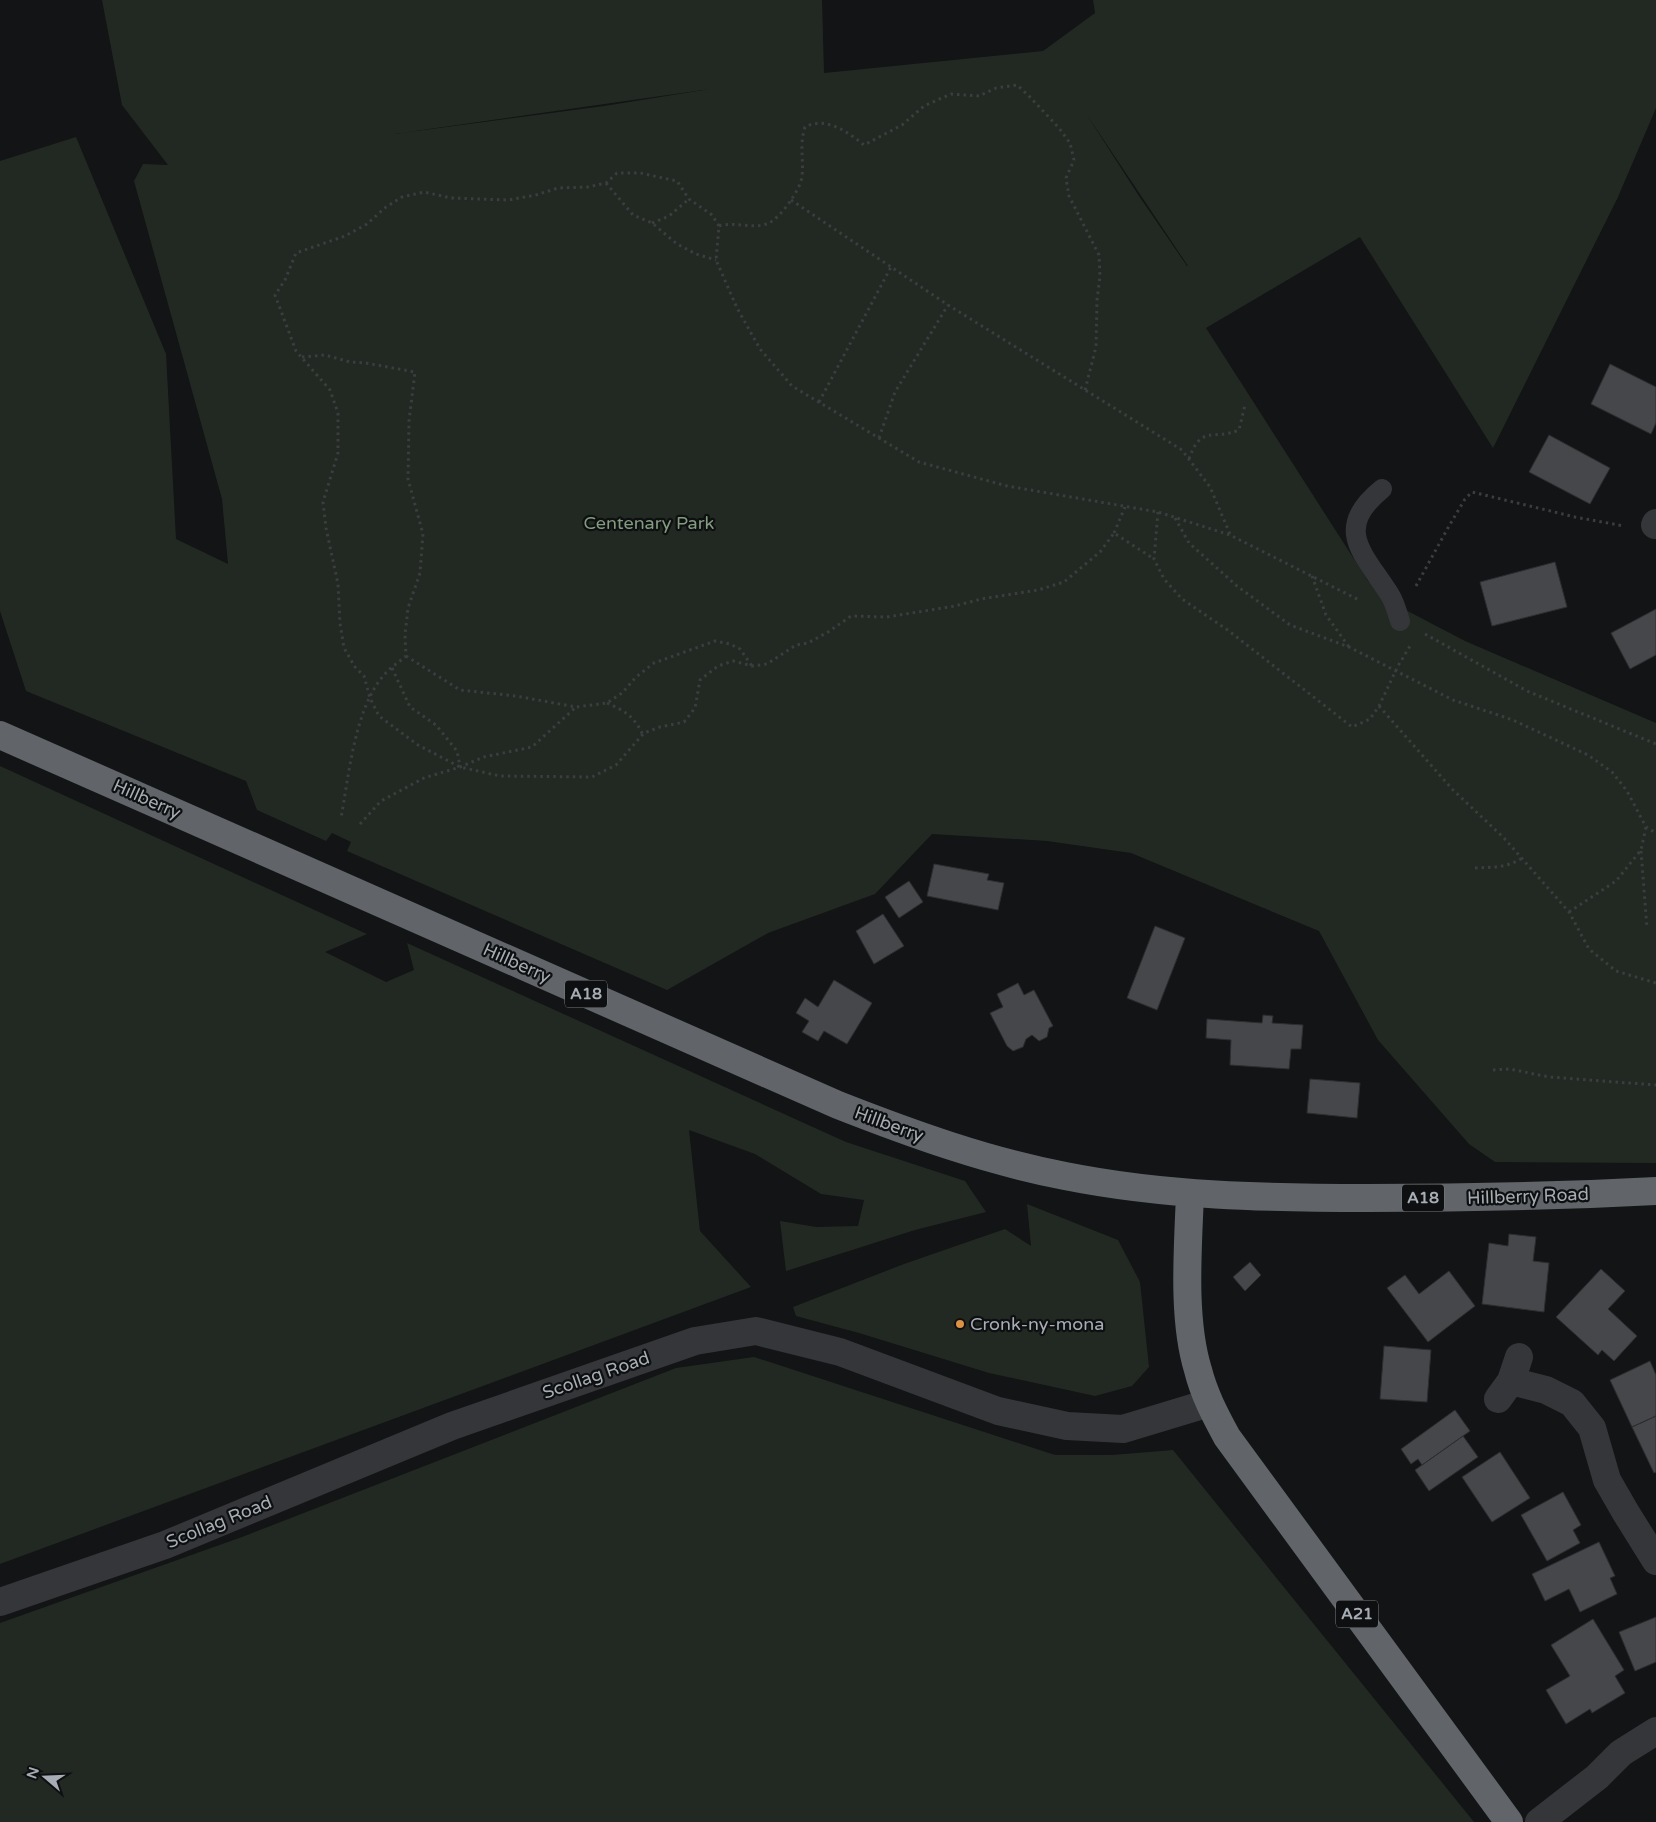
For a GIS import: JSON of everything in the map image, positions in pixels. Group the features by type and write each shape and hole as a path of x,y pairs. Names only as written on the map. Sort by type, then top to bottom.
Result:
{"highway":[{"name":"Hillberry","path":"0,735 838,1105 901,1130 958,1149 1064,1176 1122,1186 1190,1194"},
{"name":"Hillberry Road","path":"1190,1194 1285,1198 1434,1198 1656,1191"},
{"name":"A21","path":"1190,1194 1188,1272 1190,1325 1197,1369 1209,1403 1227,1437 1509,1822"}],"street":[{"name":"Scollag Road","path":"0,1602 165,1545 452,1426 695,1341 756,1331 840,1352 998,1411 1067,1426 1123,1428 1209,1403"},
{"path":"1509,1379 1546,1390 1572,1403 1577,1409 1592,1428 1607,1480 1656,1561"},
{"path":"1539,1822 1597,1776 1621,1753 1656,1731"}],"lane":[{"path":"1382,489 1368,500 1361,510 1356,524 1356,538 1364,558 1408,625"}],"path":[{"path":"719,226 729,223 746,226 768,223 784,211 802,178 801,140 805,127 813,123 833,126 848,132 864,145 902,125 924,106 951,94 979,96 996,88 1017,85 1059,128 1070,143 1074,160 1066,178 1069,196 1099,254 1100,276 1097,300 1096,347 1085,390"},
{"path":"1126,506 1114,534 1100,552 1064,582 1038,590 888,617 851,616 828,632 808,643 796,645 766,664 752,666 733,661 718,666 700,680 695,708 684,722 660,727 643,735 616,765 592,777 500,776 460,767 418,746 379,716 370,698 364,676 355,667 344,648 340,623 338,584 326,528 323,502 338,453 338,413 330,390 296,351 275,295 285,280 296,253 346,236 367,224 386,207 402,197 424,192 452,198 508,200 536,195 558,188 588,187 606,183 617,173 640,173 677,181 689,199 712,215 719,226 716,260 736,308 760,349 792,386 919,462 1006,486 1126,506 1158,512 1230,535 1408,625 1527,691 1656,744"},
{"path":"606,183 633,215 652,223 677,244 696,254 716,260"},
{"path":"652,223 669,216 689,199"},
{"path":"791,200 948,304 1182,450 1210,487 1230,535"},
{"path":"819,402 891,267"},
{"path":"879,438 895,392 948,304"},
{"path":"302,357 325,355 350,362 415,372 409,421 408,479 423,534 420,573 408,608 405,635 406,656"},
{"path":"1189,460 1193,447 1199,438 1217,433 1230,434 1239,430 1245,405"},
{"path":"1419,579 1465,499 1472,492 1620,526 1655,524"},
{"path":"1154,560 1158,512"},
{"path":"1175,518 1189,543 1237,586 1290,625 1349,647 1453,700 1512,720 1588,755 1612,772 1627,791 1646,828 1656,833"},
{"path":"1114,534 1154,560 1164,579 1182,599 1228,631 1352,727 1370,719 1379,706 1395,671 1409,647 1408,625"},
{"path":"1312,576 1326,615 1349,647"},
{"path":"406,656 460,690 516,696 576,707 606,703 622,693 636,677 654,663 715,641 730,644 740,649 752,666"},
{"path":"341,818 356,733 370,698 384,674 406,656"},
{"path":"392,668 410,707 436,725 457,751 460,767"},
{"path":"606,703 631,716 638,724 643,735"},
{"path":"1379,706 1452,789 1504,838 1569,912 1589,949 1616,971 1656,983"},
{"path":"360,824 382,801 424,778 460,767 484,757 532,747 576,707"},
{"path":"1646,828 1641,850 1647,928"},
{"path":"1569,912 1616,881 1641,850"},
{"path":"1475,868 1501,867 1513,864 1522,858"},
{"path":"1493,1070 1510,1069 1549,1077 1656,1085"}],"green space":[{"name":"Centenary Park","path":"102,0 822,0 824,73 1043,51 1095,13 1093,0 1656,0 1656,108 1618,197 1493,448 1360,237 1206,328 1368,581 1400,607 1465,641 1656,723 1656,1163 1495,1162 1469,1144 1378,1040 1319,931 1131,853 1047,841 932,834 875,894 768,933 667,990 347,851 351,842 332,833 326,841 257,810 246,781 26,691 0,611 0,161 76,137 166,354 176,539 228,564 222,499 134,181 143,164 168,165 122,105","holes":["710,89 604,106 394,134","1085,112 1188,266 1139,196"]},
{"path":"0,766 367,934 325,952 386,982 414,970 407,943 846,1142 965,1181 986,1212 915,1230 786,1271 780,1221 816,1227 858,1226 864,1200 821,1194 755,1154 689,1130 700,1231 751,1287 0,1564"},
{"path":"1027,1204 1118,1240 1140,1282 1149,1367 1132,1386 1095,1396 989,1373 859,1333 796,1316 793,1307 904,1264 1005,1229 1031,1246"},
{"path":"754,1357 1055,1455 1112,1455 1173,1450 1474,1822 0,1822 0,1623 242,1537 676,1368"}],"building":[{"path":"1610,364 1656,387 1656,423 1651,434 1591,404"},
{"path":"1549,435 1610,468 1590,504 1529,472"},
{"path":"1555,562 1567,607 1492,626 1480,582"},
{"path":"1656,609 1656,655 1630,669 1611,633"},
{"path":"934,864 989,874 987,880 1004,883 998,910 927,896"},
{"path":"909,881 923,902 899,918 885,897"},
{"path":"883,914 904,946 874,964 856,931"},
{"path":"1155,926 1185,938 1157,1010 1127,998"},
{"path":"834,980 872,1003 847,1044 824,1031 818,1041 802,1032 809,1021 796,1013 805,998 818,1007"},
{"path":"1018,983 1024,995 1034,990 1053,1026 1049,1028 1047,1037 1039,1041 1032,1035 1026,1039 1023,1047 1013,1051 1007,1046 990,1013 1003,1007 997,994"},
{"path":"1263,1015 1273,1016 1272,1023 1303,1025 1301,1049 1291,1049 1289,1069 1230,1065 1231,1040 1206,1038 1207,1019 1262,1023"},
{"path":"1310,1079 1360,1083 1357,1118 1307,1113"},
{"path":"1509,1234 1536,1237 1533,1261 1549,1263 1544,1312 1482,1304 1489,1243 1508,1246"},
{"path":"1250,1262 1261,1275 1245,1291 1233,1277"},
{"path":"1601,1269 1625,1291 1608,1309 1637,1336 1614,1361 1602,1350 1598,1355 1556,1317"},
{"path":"1449,1271 1475,1306 1428,1342 1387,1288 1405,1275 1419,1294"},
{"path":"1384,1346 1431,1350 1427,1402 1380,1399"},
{"path":"1650,1361 1656,1375 1656,1416 1632,1427 1610,1380"},
{"path":"1455,1410 1470,1431 1422,1465 1418,1459 1411,1464 1401,1449"},
{"path":"1656,1416 1656,1472 1654,1473 1632,1427"},
{"path":"1463,1436 1478,1457 1429,1491 1415,1470"},
{"path":"1500,1452 1530,1498 1492,1522 1462,1477"},
{"path":"1563,1492 1581,1525 1573,1530 1580,1543 1547,1561 1521,1515"},
{"path":"1599,1542 1615,1576 1610,1578 1617,1594 1580,1612 1569,1589 1545,1601 1532,1574"},
{"path":"1656,1617 1656,1662 1635,1671 1619,1632"},
{"path":"1593,1619 1624,1670 1615,1676 1625,1693 1592,1713 1590,1709 1566,1724 1546,1690 1570,1676 1551,1645"}],"place":[{"name":"Cronk-ny-mona","path":"960,1324"}]}
